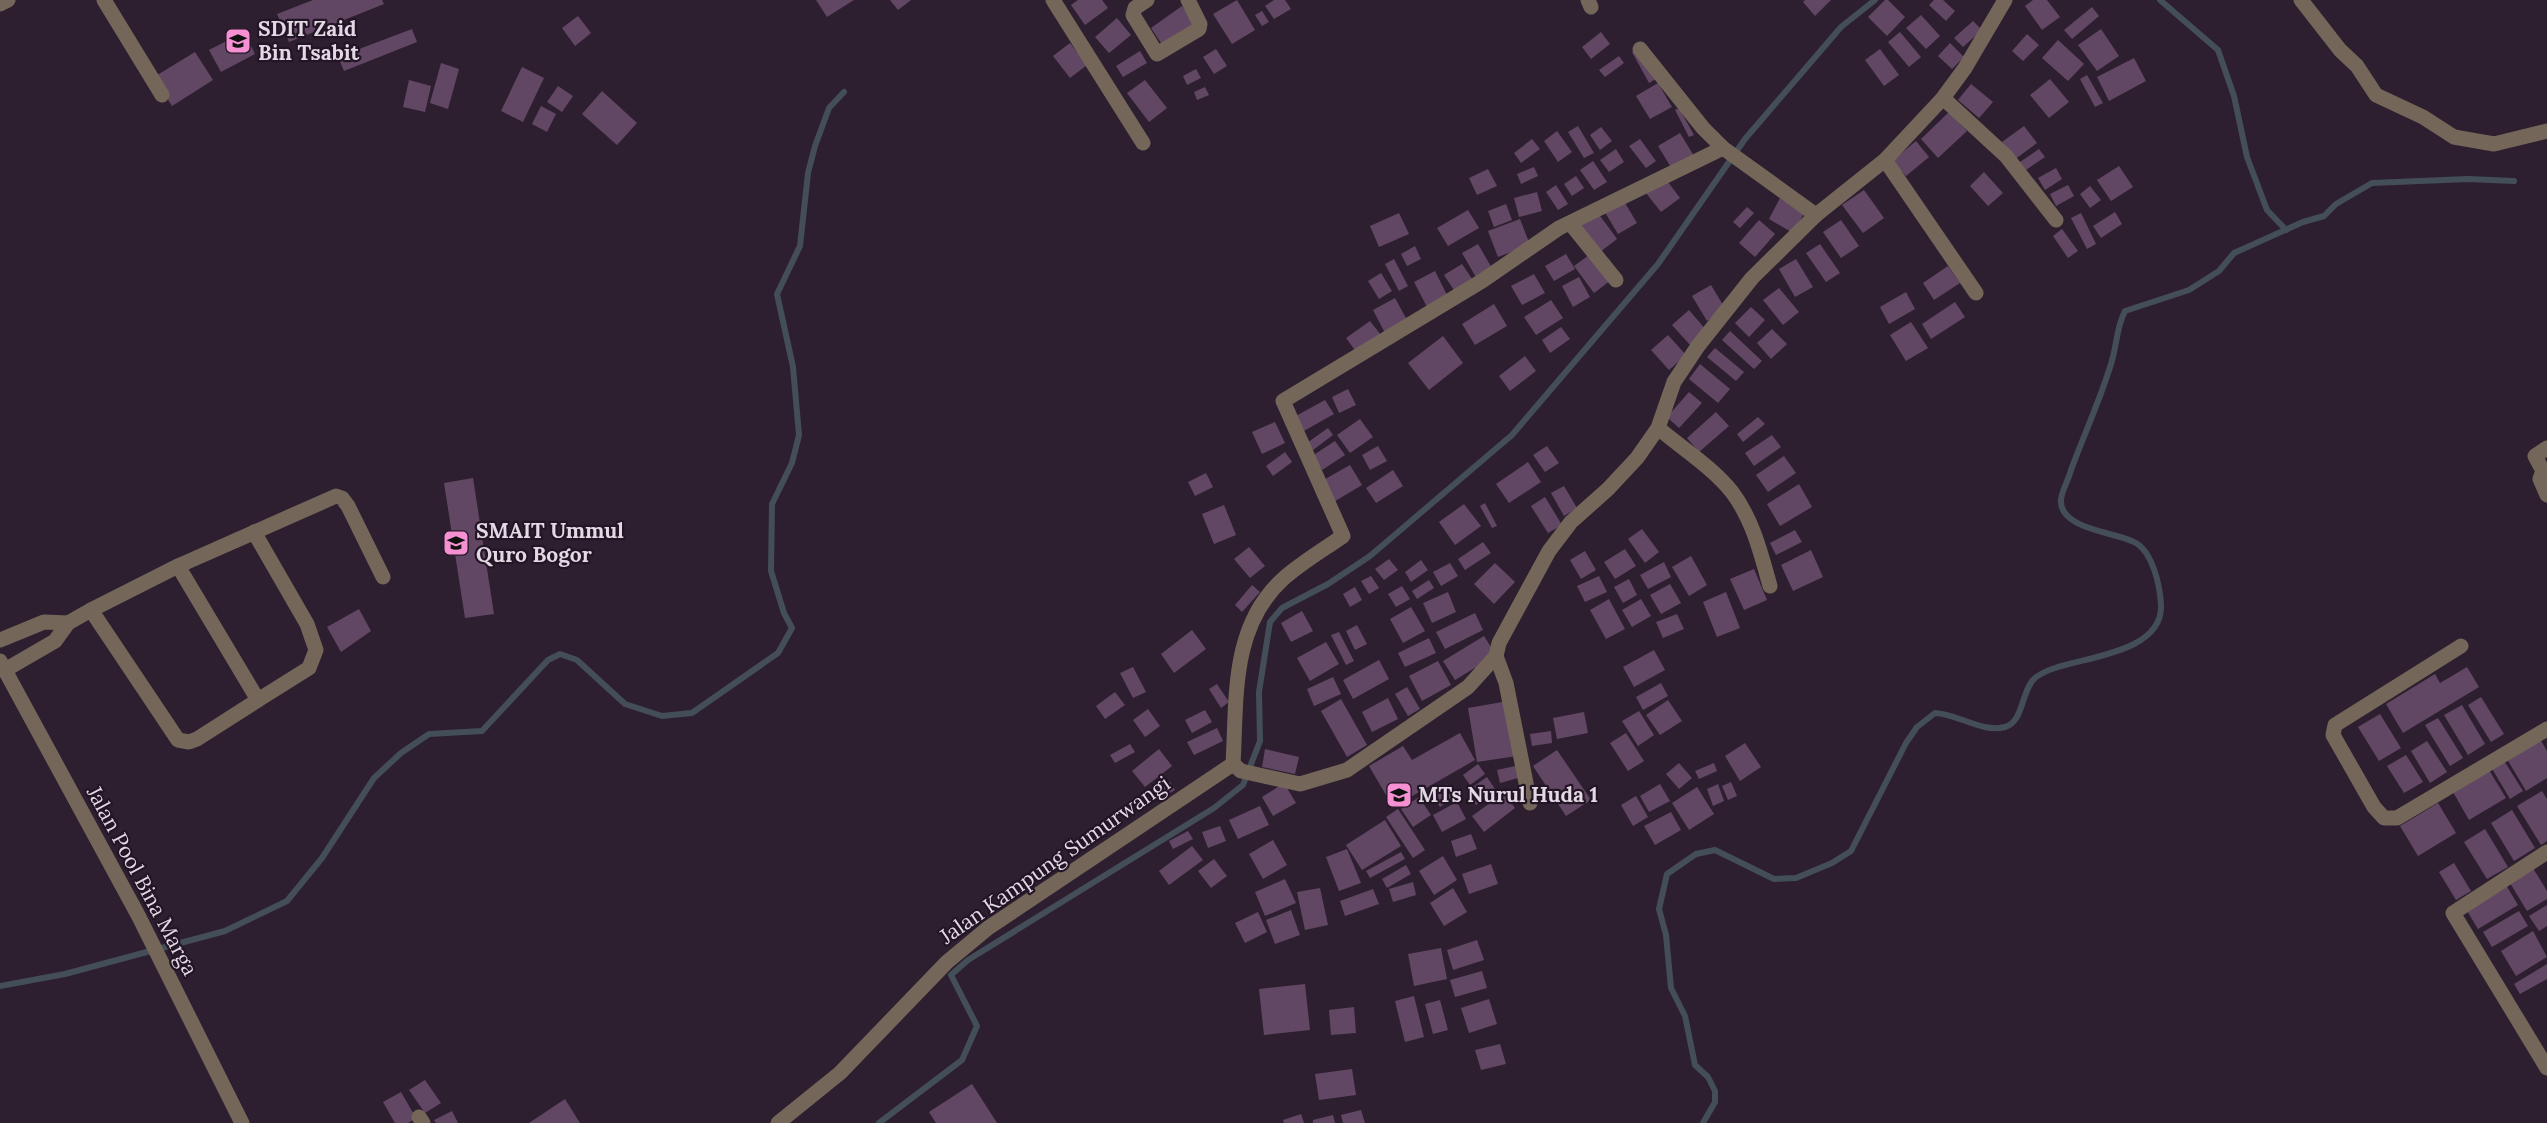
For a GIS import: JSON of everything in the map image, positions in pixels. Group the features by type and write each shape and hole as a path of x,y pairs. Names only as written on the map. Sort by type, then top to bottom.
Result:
{"street":[{"path":"0,4 9,0"},
{"path":"104,0 162,95"},
{"path":"1053,0 1143,143"},
{"path":"1147,0 1135,8 1133,15 1157,54 1199,29 1200,24 1192,1"},
{"path":"1530,803 1506,683 1497,656 1499,644 1549,550 1571,522 1608,489 1637,458 1658,428 1674,382 1698,346 1752,278 1816,215 1885,160 1943,98 1965,68 2005,0"},
{"path":"2301,0 2340,50 2357,66 2376,95 2423,117 2454,137 2494,144 2547,131"},
{"path":"1640,49 1703,128 1727,150 1816,215"},
{"path":"1943,98 2006,156 2056,220"},
{"path":"1497,656 1468,687 1447,703 1347,770 1300,784 1267,778 1237,768 1240,654 1250,624 1264,600 1283,579 1342,536 1283,400 1482,281 1570,223 1727,150"},
{"path":"1885,160 1976,293"},
{"path":"1570,223 1616,280"},
{"path":"1658,428 1730,490 1758,543 1770,586"},
{"path":"2541,452 2543,471 2540,479 2547,495"},
{"path":"3,665 55,641 68,623 178,566 339,496 348,507 383,577"},
{"path":"91,610 178,740 189,742 197,739 309,668 316,650 307,624 254,532"},
{"path":"178,566 258,700"},
{"path":"0,640 44,622 68,623"},
{"path":"2461,646 2335,725 2333,735 2374,807 2384,818 2397,818 2547,729"},
{"name":"Jalan Pool Bina Marga","path":"3,665 138,915 242,1123"},
{"name":"Jalan Kampung Sumurwangi","path":"778,1123 840,1073 947,962 988,928 1142,822 1237,768"},
{"path":"2546,854 2453,913 2547,1068"}],"building":[{"path":"313,0 382,0 384,4 289,42 277,14"},
{"path":"816,0 854,0 827,17"},
{"path":"890,0 911,0 898,10"},
{"path":"1078,0 1102,0 1108,8 1085,25 1071,5"},
{"path":"1237,0 1255,30 1232,44 1213,14"},
{"path":"1274,0 1285,0 1291,9 1274,19 1265,6"},
{"path":"1805,0 1831,0 1815,16 1803,2"},
{"path":"1885,0 1888,0 1905,17 1887,36 1868,17"},
{"path":"1934,0 1943,0 1955,11 1946,21 1929,5"},
{"path":"2033,0 2047,0 2060,17 2042,30 2025,6"},
{"path":"1182,6 1195,23 1163,46 1151,28"},
{"path":"2092,7 2099,16 2072,39 2064,30"},
{"path":"1262,11 1269,22 1262,26 1255,15"},
{"path":"1921,15 1940,36 1926,49 1906,28"},
{"path":"578,16 591,33 575,46 562,28"},
{"path":"1117,18 1131,35 1109,53 1095,37"},
{"path":"1973,21 1982,30 1963,47 1954,38"},
{"path":"412,29 417,42 344,71 338,57"},
{"path":"2101,29 2119,56 2097,71 2078,45"},
{"path":"244,32 255,54 221,72 209,50"},
{"path":"1601,32 1610,44 1591,59 1582,47"},
{"path":"1900,32 1921,57 1909,67 1888,42"},
{"path":"2027,34 2039,45 2023,61 2012,51"},
{"path":"2058,40 2084,64 2068,81 2042,58"},
{"path":"1070,43 1087,65 1070,78 1053,56"},
{"path":"1950,43 1964,57 1952,69 1938,56"},
{"path":"1639,48 1656,79 1649,83 1632,52"},
{"path":"1216,49 1227,66 1214,74 1203,57"},
{"path":"1880,49 1899,75 1884,86 1865,60"},
{"path":"1140,51 1147,63 1123,77 1116,66"},
{"path":"195,52 213,80 172,106 154,77"},
{"path":"1619,56 1624,63 1605,77 1599,70"},
{"path":"2134,58 2146,81 2109,101 2097,77"},
{"path":"441,63 459,69 448,109 430,103"},
{"path":"522,67 544,78 523,122 501,111"},
{"path":"1196,69 1201,78 1187,85 1183,76"},
{"path":"2087,75 2103,103 2095,107 2080,79"},
{"path":"2050,79 2069,102 2049,118 2030,95"},
{"path":"409,80 431,86 425,112 403,107"},
{"path":"1145,80 1167,108 1149,122 1127,93"},
{"path":"1658,83 1672,107 1650,119 1636,96"},
{"path":"1971,84 1993,102 1979,118 1958,100"},
{"path":"558,86 573,96 562,112 547,102"},
{"path":"1205,87 1209,95 1197,100 1194,92"},
{"path":"602,91 637,123 617,145 582,114"},
{"path":"541,106 556,114 547,132 532,124"},
{"path":"1679,108 1694,135 1689,137 1675,110"},
{"path":"1949,112 1967,131 1938,158 1921,139"},
{"path":"1578,126 1594,153 1584,158 1568,132"},
{"path":"2024,126 2037,143 2014,160 2002,142"},
{"path":"1601,127 1612,141 1600,150 1590,135"},
{"path":"1557,131 1572,152 1558,162 1544,141"},
{"path":"1680,133 1694,156 1672,169 1658,146"},
{"path":"1532,139 1540,149 1521,163 1514,153"},
{"path":"1640,139 1656,161 1646,168 1629,146"},
{"path":"1916,141 1929,157 1906,176 1892,161"},
{"path":"1616,149 1624,162 1609,172 1600,160"},
{"path":"2039,149 2045,157 2023,172 2017,164"},
{"path":"1593,161 1607,182 1594,190 1580,170"},
{"path":"2119,166 2133,187 2111,201 2097,180"},
{"path":"1534,167 1538,176 1521,184 1517,174"},
{"path":"2056,168 2062,179 2045,190 2038,178"},
{"path":"1488,169 1497,186 1477,195 1469,178"},
{"path":"1984,172 2003,193 1988,206 1970,186"},
{"path":"1576,176 1584,188 1572,196 1564,184"},
{"path":"1665,178 1680,198 1661,212 1646,193"},
{"path":"1556,185 1568,204 1558,210 1546,192"},
{"path":"2068,185 2074,196 2056,206 2050,194"},
{"path":"2090,186 2101,200 2090,208 2080,194"},
{"path":"1864,190 1884,218 1863,233 1842,205"},
{"path":"1537,192 1542,211 1519,217 1514,198"},
{"path":"1622,198 1637,223 1618,234 1603,209"},
{"path":"1780,198 1805,212 1793,233 1769,219"},
{"path":"1506,204 1512,220 1494,227 1488,211"},
{"path":"1747,207 1754,213 1740,228 1733,222"},
{"path":"1468,210 1479,228 1448,246 1437,228"},
{"path":"2115,212 2122,224 2101,238 2093,226"},
{"path":"1399,213 1409,234 1379,247 1370,226"},
{"path":"1598,213 1617,239 1600,252 1580,226"},
{"path":"2081,213 2096,244 2087,249 2071,218"},
{"path":"1520,219 1530,245 1498,257 1488,231"},
{"path":"1759,220 1775,234 1755,257 1739,243"},
{"path":"1841,220 1859,246 1841,258 1823,232"},
{"path":"2062,229 2078,251 2068,258 2053,236"},
{"path":"1478,244 1493,270 1477,279 1462,253"},
{"path":"1820,244 1840,273 1826,282 1806,253"},
{"path":"1415,246 1421,259 1407,266 1401,254"},
{"path":"1592,253 1611,280 1594,293 1574,266"},
{"path":"1566,254 1575,269 1554,281 1545,266"},
{"path":"1394,259 1408,286 1399,291 1385,264"},
{"path":"1796,259 1813,287 1795,297 1779,269"},
{"path":"1462,264 1475,283 1457,295 1444,275"},
{"path":"1948,266 1960,283 1934,300 1923,283"},
{"path":"1435,271 1448,297 1427,307 1414,282"},
{"path":"1381,273 1392,291 1379,299 1368,281"},
{"path":"1534,274 1545,293 1522,305 1511,286"},
{"path":"1579,277 1590,297 1573,307 1562,286"},
{"path":"1711,285 1726,310 1707,321 1692,296"},
{"path":"1779,288 1799,312 1783,325 1763,300"},
{"path":"1906,292 1915,309 1889,324 1880,307"},
{"path":"1395,298 1407,320 1385,333 1373,310"},
{"path":"1551,300 1563,318 1536,335 1524,317"},
{"path":"1955,302 1965,317 1931,339 1922,324"},
{"path":"1494,304 1507,326 1475,345 1462,324"},
{"path":"1751,307 1765,320 1749,337 1735,323"},
{"path":"1689,310 1707,331 1690,345 1672,325"},
{"path":"1370,321 1381,335 1357,353 1346,338"},
{"path":"1911,322 1928,348 1906,361 1890,335"},
{"path":"1561,327 1570,339 1550,353 1542,340"},
{"path":"1772,329 1787,344 1771,359 1757,343"},
{"path":"1730,331 1762,361 1754,369 1722,340"},
{"path":"1668,335 1686,355 1669,370 1651,350"},
{"path":"1443,336 1463,363 1429,390 1408,363"},
{"path":"1715,348 1744,372 1736,381 1707,357"},
{"path":"1525,356 1536,371 1510,391 1499,376"},
{"path":"1700,364 1730,389 1718,403 1689,379"},
{"path":"1348,389 1356,405 1339,413 1332,397"},
{"path":"1689,392 1702,403 1679,428 1667,417"},
{"path":"1325,400 1334,414 1302,432 1294,417"},
{"path":"1716,412 1729,426 1699,452 1687,438"},
{"path":"1758,417 1765,424 1743,442 1737,434"},
{"path":"1360,419 1373,437 1350,453 1337,435"},
{"path":"1275,422 1285,443 1262,454 1252,432"},
{"path":"1328,428 1333,435 1309,453 1304,445"},
{"path":"1772,435 1781,447 1754,466 1745,453"},
{"path":"1335,441 1345,455 1322,470 1312,456"},
{"path":"1378,446 1387,461 1370,470 1362,455"},
{"path":"1547,446 1559,463 1545,472 1533,455"},
{"path":"1285,452 1292,462 1273,476 1266,466"},
{"path":"1784,456 1796,473 1768,492 1756,475"},
{"path":"1528,462 1541,482 1509,503 1496,484"},
{"path":"1350,465 1362,485 1332,503 1320,482"},
{"path":"1393,470 1403,486 1376,503 1366,488"},
{"path":"1206,473 1213,487 1195,496 1188,482"},
{"path":"473,478 494,614 465,618 444,483"},
{"path":"1799,484 1812,507 1780,526 1767,504"},
{"path":"1564,486 1577,508 1564,516 1551,493"},
{"path":"1545,497 1562,525 1548,533 1531,506"},
{"path":"1485,503 1497,526 1492,528 1480,506"},
{"path":"1464,504 1481,526 1455,545 1439,522"},
{"path":"1224,505 1236,535 1214,544 1202,514"},
{"path":"1642,529 1659,552 1645,563 1628,539"},
{"path":"1795,530 1802,542 1776,555 1770,543"},
{"path":"1483,542 1491,553 1465,570 1458,559"},
{"path":"1249,547 1265,566 1250,578 1234,559"},
{"path":"1625,549 1636,566 1615,579 1604,562"},
{"path":"1811,550 1823,577 1793,591 1781,565"},
{"path":"1585,551 1596,570 1581,579 1570,560"},
{"path":"1691,556 1707,585 1689,596 1672,567"},
{"path":"1389,559 1398,570 1384,580 1375,569"},
{"path":"1421,560 1428,570 1411,582 1405,572"},
{"path":"1664,562 1671,577 1648,589 1640,575"},
{"path":"1450,563 1458,576 1441,586 1433,572"},
{"path":"1495,563 1515,582 1494,604 1474,584"},
{"path":"1754,569 1767,600 1744,610 1730,579"},
{"path":"1371,576 1379,588 1369,594 1361,581"},
{"path":"1599,576 1607,592 1585,602 1577,586"},
{"path":"1629,579 1637,595 1623,603 1614,587"},
{"path":"1429,580 1434,588 1417,599 1412,591"},
{"path":"1670,584 1681,603 1661,614 1650,595"},
{"path":"1252,585 1260,592 1242,612 1235,605"},
{"path":"1402,586 1410,599 1396,607 1388,594"},
{"path":"1355,587 1362,600 1350,607 1343,594"},
{"path":"1448,592 1456,612 1432,623 1423,603"},
{"path":"1726,592 1740,628 1717,637 1703,602"},
{"path":"1609,599 1625,629 1606,639 1590,610"},
{"path":"1641,599 1651,616 1632,627 1622,610"},
{"path":"1411,607 1425,631 1403,643 1390,619"},
{"path":"359,609 371,631 341,652 327,627"},
{"path":"1302,611 1313,631 1291,642 1281,623"},
{"path":"1475,613 1483,630 1445,649 1436,632"},
{"path":"1677,614 1684,629 1663,638 1656,622"},
{"path":"1357,625 1367,644 1355,650 1346,631"},
{"path":"1192,630 1206,649 1174,673 1161,654"},
{"path":"1339,632 1354,661 1346,665 1331,635"},
{"path":"1484,636 1496,655 1455,680 1443,661"},
{"path":"1429,638 1436,653 1405,667 1398,653"},
{"path":"1326,642 1339,664 1310,681 1297,658"},
{"path":"1654,650 1665,670 1634,687 1623,667"},
{"path":"1379,660 1389,679 1353,699 1343,680"},
{"path":"1438,661 1451,685 1422,701 1409,676"},
{"path":"1133,667 1146,692 1133,698 1120,673"},
{"path":"2467,667 2479,687 2403,733 2386,704 2435,674 2440,683"},
{"path":"1333,677 1341,694 1314,706 1307,689"},
{"path":"1661,683 1668,696 1643,710 1636,697"},
{"path":"1217,684 1229,702 1221,708 1209,689"},
{"path":"1407,687 1420,709 1408,716 1395,694"},
{"path":"1115,692 1125,705 1105,719 1096,706"},
{"path":"2481,697 2504,734 2491,742 2468,705"},
{"path":"1388,698 1398,719 1372,732 1362,712"},
{"path":"1341,699 1367,745 1347,757 1321,711"},
{"path":"1668,700 1682,721 1660,735 1646,715"},
{"path":"1508,701 1517,756 1477,762 1468,708"},
{"path":"2462,705 2485,744 2468,755 2444,715"},
{"path":"1148,709 1160,726 1145,737 1133,720"},
{"path":"1205,710 1212,722 1192,733 1185,720"},
{"path":"1639,711 1654,735 1638,746 1622,721"},
{"path":"1584,712 1588,733 1557,739 1553,718"},
{"path":"2380,714 2401,748 2379,761 2358,727"},
{"path":"2438,718 2463,758 2450,766 2425,725"},
{"path":"1217,728 1223,741 1194,755 1187,742"},
{"path":"1551,731 1552,743 1532,746 1530,734"},
{"path":"1460,733 1475,760 1393,807 1369,766 1403,746 1412,760"},
{"path":"1626,733 1644,761 1628,771 1610,743"},
{"path":"2540,739 2547,751 2547,778 2526,791 2507,759"},
{"path":"2427,741 2447,772 2430,783 2411,751"},
{"path":"1745,743 1761,767 1740,781 1725,756"},
{"path":"1130,744 1135,752 1115,763 1110,755"},
{"path":"1159,749 1172,766 1145,787 1132,771"},
{"path":"1265,749 1299,757 1295,774 1262,767"},
{"path":"1557,750 1591,800 1566,816 1533,766"},
{"path":"2406,755 2423,782 2404,793 2387,766"},
{"path":"2503,759 2523,791 2510,799 2491,767"},
{"path":"1679,763 1692,778 1679,789 1666,774"},
{"path":"1714,763 1717,771 1699,779 1695,771"},
{"path":"1478,764 1485,774 1470,785 1463,775"},
{"path":"1515,766 1518,778 1500,783 1497,770"},
{"path":"2489,770 2506,798 2469,820 2453,792"},
{"path":"1487,777 1497,792 1476,805 1467,791"},
{"path":"1170,782 1175,790 1158,800 1153,792"},
{"path":"1731,782 1737,796 1728,800 1722,786"},
{"path":"1284,783 1296,803 1273,816 1262,797"},
{"path":"1447,784 1455,796 1440,807 1431,794"},
{"path":"1660,784 1670,801 1649,812 1640,796"},
{"path":"1718,784 1724,801 1713,806 1707,789"},
{"path":"1697,787 1714,814 1689,830 1672,803"},
{"path":"2542,791 2547,799 2547,841 2541,845 2517,806"},
{"path":"1504,793 1515,808 1484,832 1472,816"},
{"path":"1636,796 1648,817 1633,826 1621,805"},
{"path":"1419,797 1431,815 1413,827 1401,809"},
{"path":"1457,802 1466,819 1442,832 1433,815"},
{"path":"2438,803 2456,833 2418,856 2400,826"},
{"path":"1260,806 1269,825 1238,839 1229,820"},
{"path":"1398,809 1425,850 1413,858 1386,817"},
{"path":"2512,810 2535,848 2514,861 2491,823"},
{"path":"1671,812 1681,830 1655,845 1644,826"},
{"path":"1385,820 1401,846 1362,870 1346,845"},
{"path":"1220,826 1226,841 1208,848 1202,832"},
{"path":"2485,829 2508,867 2487,879 2464,842"},
{"path":"1188,831 1193,839 1173,849 1169,841"},
{"path":"1471,834 1477,849 1456,857 1451,841"},
{"path":"1273,840 1287,865 1263,879 1249,854"},
{"path":"1192,846 1203,860 1169,885 1159,871"},
{"path":"1347,849 1361,883 1339,891 1326,857"},
{"path":"1401,852 1405,859 1370,878 1366,871"},
{"path":"1443,856 1457,880 1434,895 1419,871"},
{"path":"1214,859 1227,876 1211,888 1198,871"},
{"path":"2454,863 2471,891 2456,900 2439,872"},
{"path":"1491,864 1498,884 1469,894 1462,874"},
{"path":"1406,865 1411,874 1387,888 1382,879"},
{"path":"2533,868 2547,891 2547,899 2527,911 2510,883"},
{"path":"1285,879 1296,903 1265,916 1255,892"},
{"path":"1413,882 1416,895 1393,902 1389,889"},
{"path":"2506,885 2518,905 2478,929 2466,909"},
{"path":"1320,888 1328,925 1305,930 1297,892"},
{"path":"1453,888 1467,912 1444,926 1430,903"},
{"path":"1373,889 1379,904 1345,916 1340,901"},
{"path":"2547,905 2547,926 2539,931 2529,916"},
{"path":"1291,910 1300,935 1275,944 1266,920"},
{"path":"2519,911 2528,926 2492,947 2483,932"},
{"path":"1258,912 1267,932 1245,943 1235,923"},
{"path":"2533,931 2547,957 2516,976 2501,951"},
{"path":"1477,940 1484,960 1453,970 1447,950"},
{"path":"1441,948 1447,979 1414,986 1408,954"},
{"path":"2547,964 2547,979 2520,994 2514,984"},
{"path":"1482,971 1487,988 1455,997 1450,980"},
{"path":"1305,984 1310,1030 1264,1035 1259,989"},
{"path":"1414,996 1424,1037 1405,1042 1395,1001"},
{"path":"1489,999 1497,1024 1469,1033 1461,1008"},
{"path":"1440,1000 1448,1030 1433,1034 1425,1004"},
{"path":"1354,1007 1356,1033 1331,1035 1329,1010"},
{"path":"1500,1044 1506,1064 1481,1070 1475,1050"},
{"path":"1352,1069 1356,1095 1319,1100 1315,1074"},
{"path":"425,1080 441,1103 425,1113 409,1090"},
{"path":"972,1084 997,1123 936,1123 929,1112"},
{"path":"401,1092 416,1118 408,1123 395,1123 383,1102"},
{"path":"565,1099 580,1123 529,1123"},
{"path":"1361,1110 1365,1123 1343,1123 1341,1115"},
{"path":"452,1111 458,1123 436,1123 434,1120"},
{"path":"1301,1114 1304,1123 1284,1123 1283,1120"},
{"path":"1333,1115 1335,1123 1313,1123 1313,1120"}],"waterway":[{"path":"879,1123 962,1060 977,1026 951,975 968,960 1214,808 1243,785 1260,741 1259,692 1270,622 1282,608 1328,584 1370,556 1512,435 1658,264 1745,139 1841,27 1875,0"},
{"path":"2160,0 2218,50 2234,96 2247,157 2267,210 2286,230"},
{"path":"0,986 65,974 225,931 287,901 322,858 374,778 401,753 429,734 482,731 548,660 560,654 577,660 625,704 662,716 692,713 778,653 792,628 784,613 771,571 772,504 792,463 799,435 793,367 777,294 800,246 808,173 815,146 829,108 844,92"},
{"path":"1703,1123 1715,1102 1715,1091 1708,1077 1695,1065 1685,1016 1671,988 1666,935 1659,909 1667,874 1696,854 1715,850 1774,879 1796,878 1832,863 1851,851 1906,743 1917,727 1935,713 1988,727 2005,727 2016,719 2030,683 2037,677 2055,668 2103,656 2137,643 2150,633 2158,621 2161,605 2159,589 2147,554 2136,543 2128,539 2091,529 2069,518 2063,510 2061,500 2107,377 2125,311 2189,290 2219,271 2234,253 2303,222 2324,216 2336,204 2372,183 2468,179 2514,181"}],"place":[{"name":"SDIT Zaid Bin Tsabit","path":"238,41"},
{"name":"SMAIT Ummul Quro Bogor","path":"456,543"},
{"name":"MTs Nurul Huda 1","path":"1399,795"}]}
